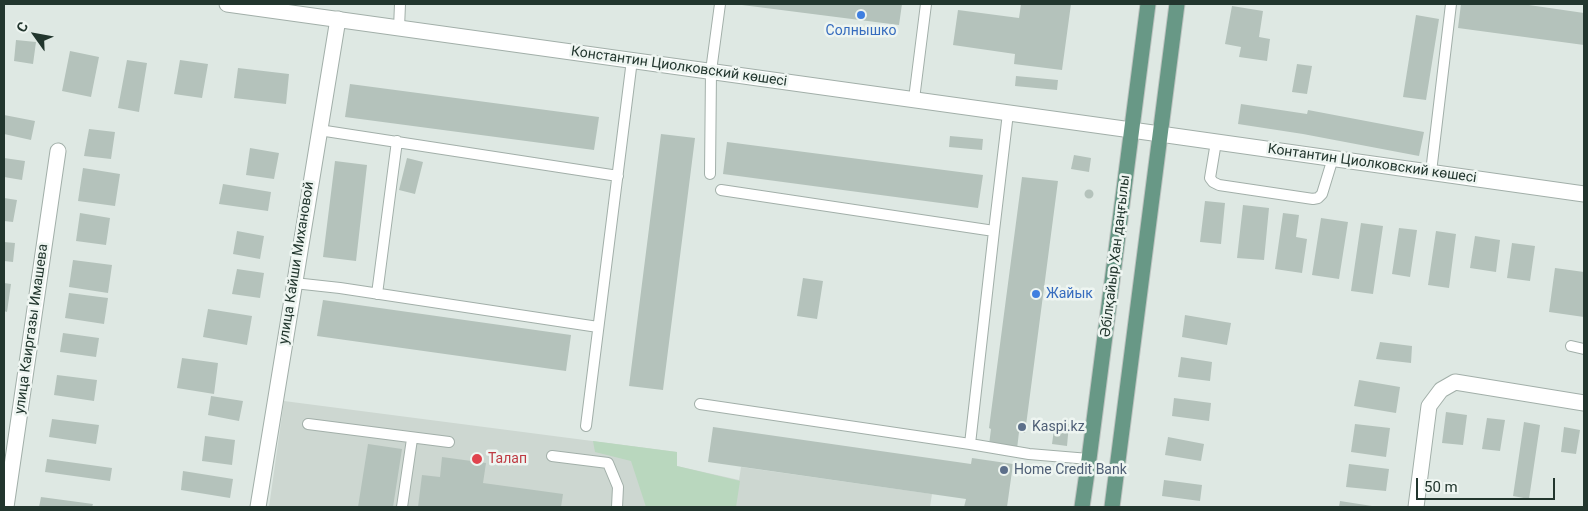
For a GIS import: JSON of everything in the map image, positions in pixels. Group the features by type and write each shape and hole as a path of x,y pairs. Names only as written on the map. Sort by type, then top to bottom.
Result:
{"main road":[{"name":"Әбілқайыр Хан даңғылы","path":"1082,507 1090,460 1148,4"},
{"name":"Әбілқайыр Хан даңғылы","path":"1112,507 1177,4"}],"street":[{"name":"Константин Циолковский көшесі","path":"227,4 1160,134"},
{"name":"улица Кайши Михановой","path":"258,507 338,19"},
{"name":"Контантин Циолковский көшесі","path":"1160,134 1584,194"},
{"name":"улица Каиргазы Имашева","path":"6,507 58,151"},
{"path":"1416,507 1429,406 1441,390 1455,382 1584,403"}],"lane":[{"path":"399,28 400,4"},
{"path":"710,174 711,71 720,4"},
{"path":"914,100 926,4"},
{"path":"1431,172 1451,4"},
{"path":"586,426 632,60"},
{"path":"970,444 1008,113"},
{"path":"319,130 618,176"},
{"path":"378,294 397,141"},
{"path":"1216,142 1210,178 1213,182 1219,185 1313,199 1318,198 1322,194 1333,158"},
{"path":"721,190 994,231"},
{"path":"294,283 598,327"},
{"path":"1572,346 1584,349"},
{"path":"700,404 1029,454 1090,460"},
{"path":"308,424 412,439 449,442"},
{"path":"402,507 412,439"},
{"path":"552,456 608,463 618,487 617,507"}],"shaded area":[{"name":"Талап","path":"284,401 677,452 677,466 739,480 741,467 932,494 930,507 269,507"}],"green space":[{"path":"593,441 677,452 677,466 740,481 736,507 646,507 631,461 595,452"}],"building":[{"path":"742,4 902,4 899,25"},
{"path":"1021,4 1071,4 1062,70 1014,64 1015,54 953,45 958,10 1019,18"},
{"path":"1461,4 1522,4 1584,13 1584,45 1458,28"},
{"path":"1232,6 1263,11 1259,37 1270,39 1267,61 1239,57 1241,47 1225,44"},
{"path":"1416,15 1439,19 1426,100 1403,97"},
{"path":"16,40 36,42 33,64 14,61"},
{"path":"70,51 99,57 91,97 62,91"},
{"path":"127,60 147,63 139,112 118,108"},
{"path":"180,60 208,64 202,98 174,94"},
{"path":"1297,64 1312,66 1307,94 1292,92"},
{"path":"238,68 289,74 286,104 234,98"},
{"path":"1016,76 1058,80 1057,90 1015,86"},
{"path":"350,84 599,117 594,150 345,117"},
{"path":"1241,104 1307,114 1308,110 1424,132 1419,156 1238,124"},
{"path":"4,115 35,121 31,140 4,134"},
{"path":"89,129 115,132 111,159 84,156"},
{"path":"661,134 695,138 663,390 629,386"},
{"path":"950,136 983,139 982,150 949,147"},
{"path":"727,142 983,175 978,208 723,174"},
{"path":"250,148 279,153 274,179 246,175"},
{"path":"1074,155 1091,158 1089,172 1071,169"},
{"path":"4,158 25,161 22,180 4,177"},
{"path":"407,158 423,162 415,194 399,190"},
{"path":"335,161 367,165 356,261 323,257"},
{"path":"83,168 120,174 115,206 78,201"},
{"path":"1022,177 1058,181 1025,433 1019,432 1017,449 989,445 991,429 989,428"},
{"path":"223,184 271,192 268,211 219,204"},
{"path":"1089,189 1094,194 1089,199 1084,194"},
{"path":"4,198 17,200 13,222 4,221"},
{"path":"1205,201 1225,203 1221,244 1200,242"},
{"path":"1243,205 1269,208 1264,260 1237,258"},
{"path":"80,213 110,218 106,245 76,241"},
{"path":"1283,213 1299,215 1296,237 1307,239 1302,273 1275,269"},
{"path":"1321,218 1348,222 1339,279 1312,275"},
{"path":"1361,223 1383,226 1373,294 1351,291"},
{"path":"1399,228 1417,230 1410,277 1392,274"},
{"path":"237,231 264,236 260,259 233,254"},
{"path":"1436,231 1456,234 1449,288 1428,285"},
{"path":"1475,236 1500,240 1496,272 1470,268"},
{"path":"4,242 15,243 13,262 4,261"},
{"path":"1512,243 1535,246 1530,281 1507,278"},
{"path":"73,260 112,265 108,293 69,287"},
{"path":"1555,268 1584,272 1584,317 1549,312"},
{"path":"237,269 264,273 260,298 232,294"},
{"path":"803,278 823,281 817,319 797,316"},
{"path":"4,283 11,284 7,312 4,311"},
{"path":"69,293 108,298 104,324 65,318"},
{"path":"323,300 571,335 566,371 317,336"},
{"path":"208,309 252,316 247,345 203,337"},
{"path":"1185,315 1231,323 1227,345 1182,337"},
{"path":"63,333 99,338 96,357 60,352"},
{"path":"1380,342 1412,346 1411,363 1376,359"},
{"path":"1181,357 1212,362 1210,381 1178,377"},
{"path":"182,358 218,363 214,394 177,388"},
{"path":"57,375 97,380 94,401 54,395"},
{"path":"1359,380 1400,387 1396,413 1354,406"},
{"path":"211,396 243,401 239,421 208,415"},
{"path":"1174,398 1211,403 1209,421 1172,416"},
{"path":"1446,412 1467,415 1463,445 1442,443"},
{"path":"1487,418 1505,420 1500,451 1482,449"},
{"path":"52,419 99,425 96,444 49,437"},
{"path":"1055,422 1069,424 1067,446 1052,444"},
{"path":"1524,422 1540,425 1529,499 1513,496"},
{"path":"1355,424 1390,428 1386,457 1351,452"},
{"path":"713,427 971,464 972,458 1013,464 1007,507 964,507 966,499 708,462"},
{"path":"1564,427 1580,430 1576,454 1561,452"},
{"path":"205,436 235,440 232,465 202,461"},
{"path":"1168,437 1204,444 1201,461 1165,455"},
{"path":"368,444 402,449 393,507 358,507"},
{"path":"442,457 486,463 483,483 563,494 561,507 418,507 422,475 440,477"},
{"path":"47,459 112,468 110,481 45,472"},
{"path":"1349,464 1389,469 1386,491 1346,487"},
{"path":"183,471 233,479 230,498 181,490"},
{"path":"1164,480 1202,485 1200,501 1162,496"},
{"path":"41,497 93,504 92,507 39,507"},
{"path":"1340,501 1372,506 1372,507 1339,507"}],"place":[{"name":"Солнышко","path":"861,15"},
{"name":"Жайык","path":"1036,294"},
{"name":"Kaspi.kz","path":"1022,427"},
{"name":"Талап","path":"477,459"},
{"name":"Home Credit Bank","path":"1004,470"}]}
